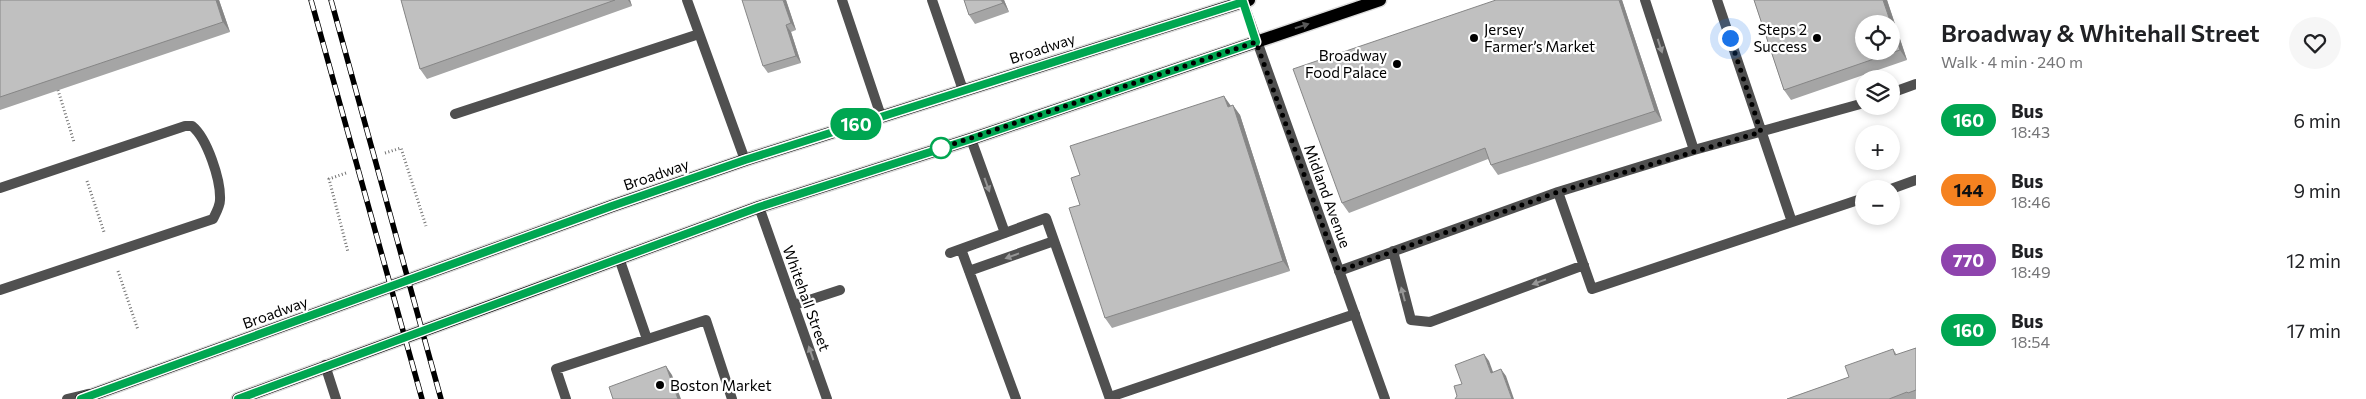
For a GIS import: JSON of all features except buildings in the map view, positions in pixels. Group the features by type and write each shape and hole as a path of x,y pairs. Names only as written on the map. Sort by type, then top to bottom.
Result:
{"main road":[{"path":"238,399 759,207 971,139 1380,0"},
{"name":"Broadway","path":"81,399 612,206 745,160 1246,1"}],"street":[{"path":"687,0 745,160"},
{"path":"842,0 881,116"},
{"path":"932,0 963,90"},
{"path":"1645,0 1694,150"},
{"path":"1717,0 1792,222"},
{"name":"Midland Avenue","path":"1246,1 1256,42 1385,399"},
{"path":"455,114 699,34"},
{"path":"1900,90 1916,84"},
{"path":"1339,271 1558,192 1694,150 1855,106"},
{"path":"0,188 185,126 192,126 198,131 217,173 220,201 213,219 0,290"},
{"path":"971,139 1005,233"},
{"path":"1900,186 1916,180"},
{"path":"1558,192 1592,288 1855,201"},
{"name":"Whitehall Street","path":"759,207 827,399"},
{"path":"950,253 1046,218 1110,398 1355,314"},
{"path":"969,271 1054,241"},
{"path":"961,249 1016,399"},
{"path":"1394,251 1410,320 1430,322 1584,265"},
{"path":"619,258 647,339"},
{"path":"794,305 840,290"},
{"path":"566,399 556,369 706,320 732,399"},
{"path":"325,366 336,399"},
{"path":"67,399 108,390"}],"path":[{"path":"58,90 80,161 138,330"},
{"path":"384,153 401,148 426,226"},
{"path":"346,173 329,179 348,252"}],"railway":[{"path":"311,0 422,399"},
{"path":"331,0 441,399"}],"bus line":[{"name":"160","path":"81,399 612,206 745,160 1243,2 1256,42 971,139 759,207 238,399"}],"place":[{"name":"Jersey Farmer’s Market","path":"1474,38"},
{"name":"Steps 2 Success","path":"1817,38"},
{"name":"Broadway Food Palace","path":"1397,64"},
{"name":"Boston Market","path":"660,385"}],"route":[{"path":"941,148 935,150 1256,42 1339,271 1558,192 1694,150 1761,132 1730,38"}]}
